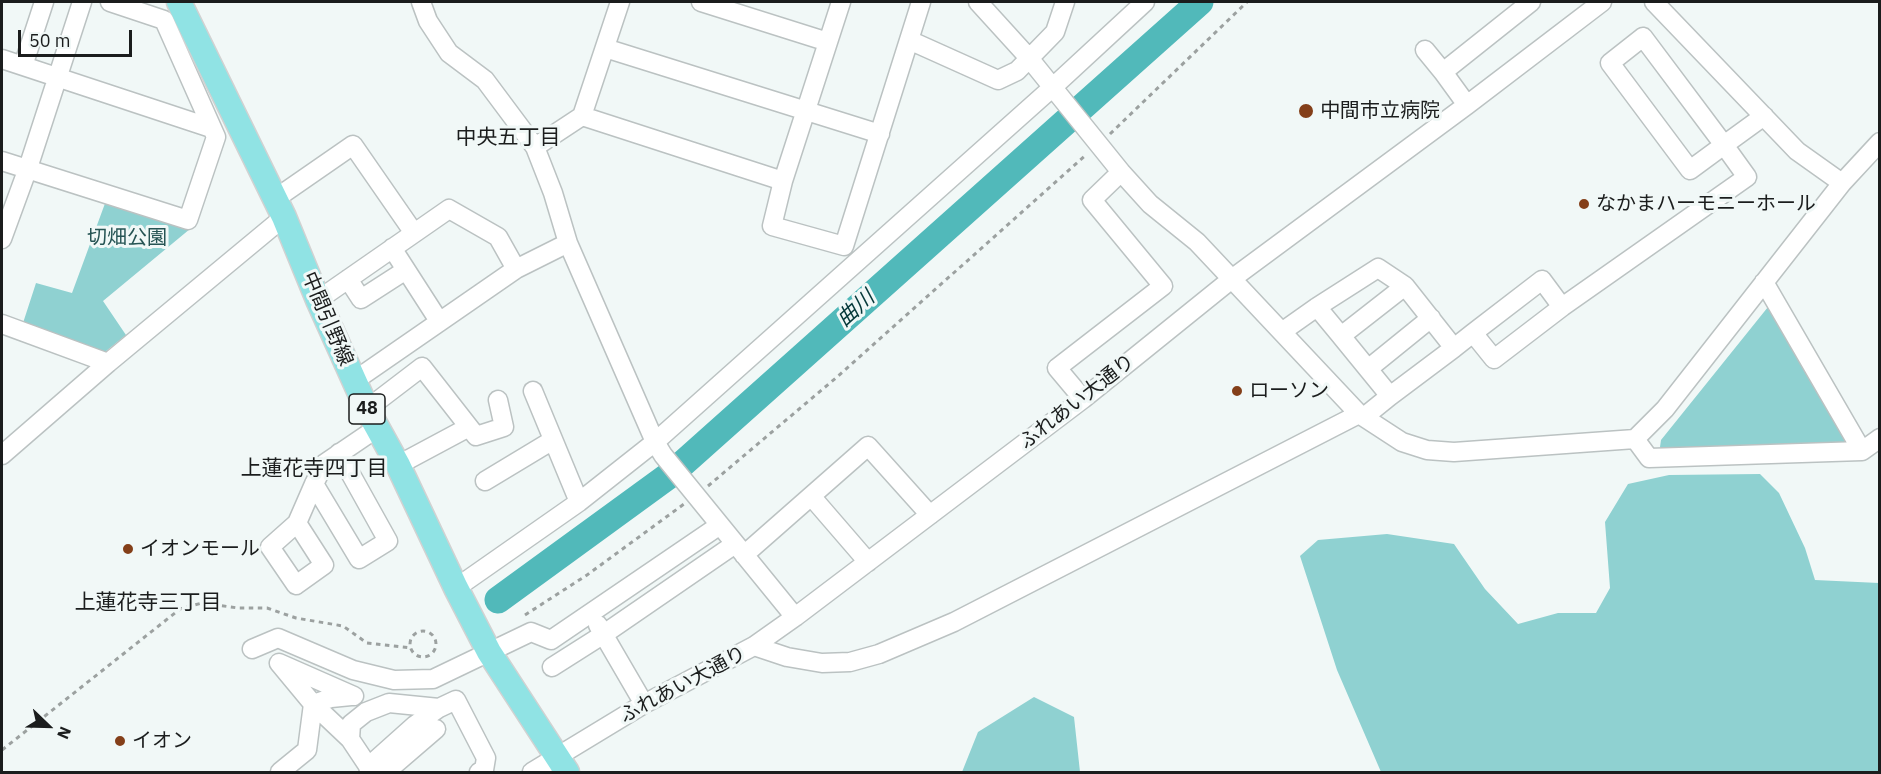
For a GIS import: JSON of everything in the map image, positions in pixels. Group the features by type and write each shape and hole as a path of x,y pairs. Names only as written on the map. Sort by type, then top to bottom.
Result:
{"main road":[{"name":"中間引野線","path":"179,2 279,208 372,419 398,465 485,644 559,767"}],"street":[{"path":"23,66 44,2"},
{"path":"2,239 28,168 82,2"},
{"path":"2,160 188,220 216,137 164,20 110,2"},
{"path":"422,2 428,21 449,53 485,80 535,147 553,193 568,243 659,448 795,617"},
{"path":"535,147 582,116 620,2"},
{"path":"701,2 828,42"},
{"path":"841,2 783,180 772,225 844,246 921,2"},
{"path":"978,2 1029,58 1121,172 1150,204 1197,242 1233,278 1361,416 1402,442 1427,450 1454,452 1635,439 1665,409 1842,183 1880,142"},
{"path":"909,40 998,80 1017,71 1055,32 1065,2"},
{"path":"458,592 579,502 659,448 1057,92 1145,2"},
{"path":"1443,72 1531,2"},
{"name":"ふれあい大通り","path":"532,772 559,767 644,704 754,646 795,617 1083,399 1233,278 1602,2"},
{"path":"1654,2 1797,151 1842,183"},
{"path":"1473,333 1494,359 1562,307 1747,177 1724,145 1643,37 1610,63 1690,170 1724,145 1764,116"},
{"path":"605,48 880,134"},
{"path":"1425,50 1467,105"},
{"path":"2,59 211,128"},
{"path":"582,116 783,180"},
{"path":"2,455 353,145 414,233"},
{"path":"1083,399 1057,368 1163,286 1092,200 1121,172"},
{"path":"318,300 449,209 498,237 516,269"},
{"path":"354,381 516,269 568,243"},
{"path":"392,248 440,321"},
{"path":"1283,332 1378,268 1405,286 1454,348"},
{"path":"348,279 361,300 406,270"},
{"path":"754,646 787,657 822,663 850,662 879,654 954,622 1361,416 1542,280 1562,307"},
{"path":"1764,282 1862,451"},
{"path":"1341,336 1405,286"},
{"path":"1317,307 1390,396"},
{"path":"1368,369 1431,318"},
{"path":"2,324 108,363"},
{"path":"297,523 324,464 339,453 422,367 476,436 504,427 498,400"},
{"path":"533,391 579,502"},
{"path":"398,465 469,427"},
{"path":"1635,439 1648,458 1862,451 1880,438"},
{"path":"485,481 553,440"},
{"path":"552,668 740,549 811,496 868,446 930,515"},
{"path":"314,484 359,559 388,541 339,453"},
{"path":"811,496 868,562"},
{"path":"252,649 278,638 353,670 394,680 433,679 485,644 531,632 551,640 720,525"},
{"path":"591,613 644,704"},
{"path":"439,708 389,703 354,696 279,663 313,704 350,739 370,770 415,725 439,708 456,700 486,758 484,770 479,772"},
{"path":"389,703 394,680"},
{"path":"313,704 331,698 354,696"},
{"path":"350,739 351,724 366,712 389,703"},
{"path":"284,771 307,750 313,704"},
{"path":"386,772 436,729"}],"path":[{"path":"522,617 587,575 837,377 1247,2"},
{"path":"2,750 180,609 202,603 238,608 267,608 296,618 343,626 367,643 411,648 417,656 427,656 435,650 435,640 428,632 418,632 411,639 411,648"}],"green space":[{"name":"切畑公園","path":"107,198 196,224 103,301 126,335 105,352 23,323 36,283 72,293"},
{"path":"1768,307 1848,444 1664,452 1660,447 1661,440"},
{"path":"1760,474 1779,493 1805,548 1815,580 1879,583 1879,772 1381,772 1337,670 1300,556 1318,540 1387,534 1454,544 1485,589 1518,624 1558,613 1596,613 1610,588 1605,522 1628,484 1669,475"},
{"path":"1034,697 1074,717 1080,772 962,772 978,732"}],"waterway":[{"name":"曲川","path":"498,600 671,474 1200,2"}],"place":[{"name":"中間市立病院","path":"1306,111"},
{"name":"なかまハーモニーホール","path":"1584,204"},
{"name":"ローソン","path":"1237,391"},
{"name":"イオンモール","path":"128,549"},
{"name":"イオン","path":"120,741"}],"district":[{"name":"中央五丁目","path":"508,138"},
{"name":"上蓮花寺四丁目","path":"314,469"},
{"name":"上蓮花寺三丁目","path":"148,603"}]}
